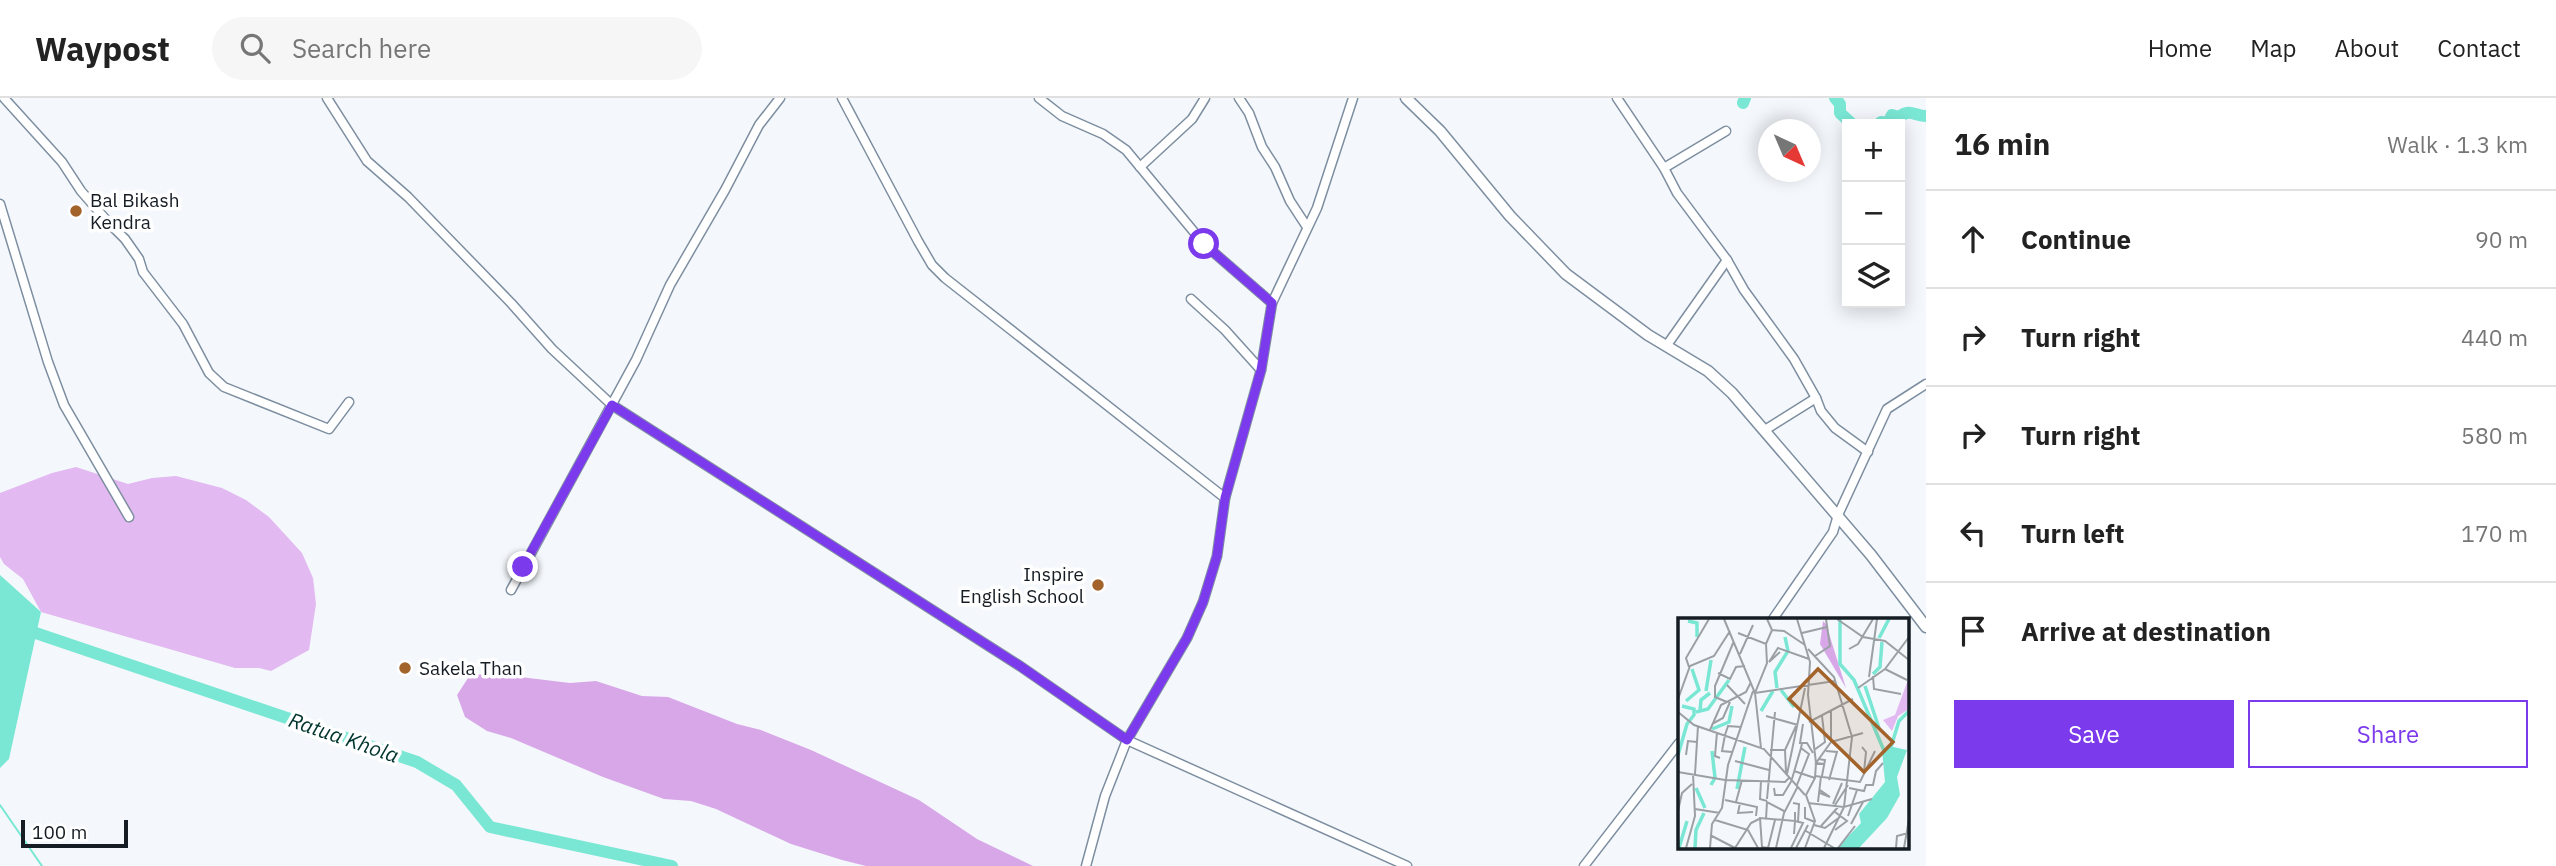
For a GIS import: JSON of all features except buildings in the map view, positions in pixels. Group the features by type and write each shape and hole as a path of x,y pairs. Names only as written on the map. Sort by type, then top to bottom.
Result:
{"street":[{"path":"4,98 62,162 81,191 125,239 139,259 143,272 183,324 209,373 223,387 329,429 349,402"},
{"path":"327,98 368,162 408,197 552,349 612,405 1020,666 1127,740 1407,866"},
{"path":"512,590 636,360 670,285 725,191 759,125 780,98"},
{"path":"842,98 932,265 1225,498"},
{"path":"1040,98 1062,116 1102,134 1126,150 1204,244 1272,303"},
{"path":"1140,167 1192,119 1205,98"},
{"path":"1239,98 1249,113 1262,147 1275,167 1290,201 1307,227"},
{"path":"1086,866 1105,796 1127,740 1187,638 1203,602 1217,556 1225,498 1261,370 1272,303 1317,208 1353,98"},
{"path":"1406,98 1440,131 1510,216 1566,274 1648,335 1708,371 1732,393 1838,515 1926,627"},
{"path":"1617,98 1664,168 1677,193 1727,260 1744,290 1794,359 1821,411 1835,428 1868,452"},
{"path":"1664,168 1726,131"},
{"path":"0,204 44,350 64,405 129,517"},
{"path":"1667,345 1727,260"},
{"path":"1191,299 1225,330 1261,370"},
{"path":"1774,618 1832,533 1887,409 1926,384"},
{"path":"1765,430 1816,398"},
{"path":"1584,866 1678,744"}],"shaded area":[{"path":"76,467 128,484 176,476 222,488 246,500 269,517 302,553 313,578 316,604 309,650 271,671 235,668 41,612 23,579 4,564 0,557 0,493"},
{"path":"0,575 41,612 9,759 0,768"},
{"path":"495,674 570,683 596,681 642,696 668,697 737,724 761,730 919,800 977,839 1033,866 866,866 791,844 716,809 691,801 664,799 487,731 465,717 457,695 470,675"}],"waterway":[{"path":"1743,103 1745,98"},
{"path":"1835,98 1840,104 1840,113 1847,119"},
{"path":"1890,119 1892,115 1899,117 1909,113 1926,116"},
{"name":"Ratua Khola","path":"0,621 417,762 456,785 490,827 672,866"},
{"path":"0,805 42,866"}],"place":[{"name":"Bal Bikash Kendra","path":"76,211"},
{"name":"Inspire English School","path":"1098,585"},
{"name":"Sakela Than","path":"405,668"}],"route":[{"path":"523,567 612,405 905,591 1127,740 1187,638 1203,602 1217,556 1225,498 1261,370 1272,303 1204,244"}]}
